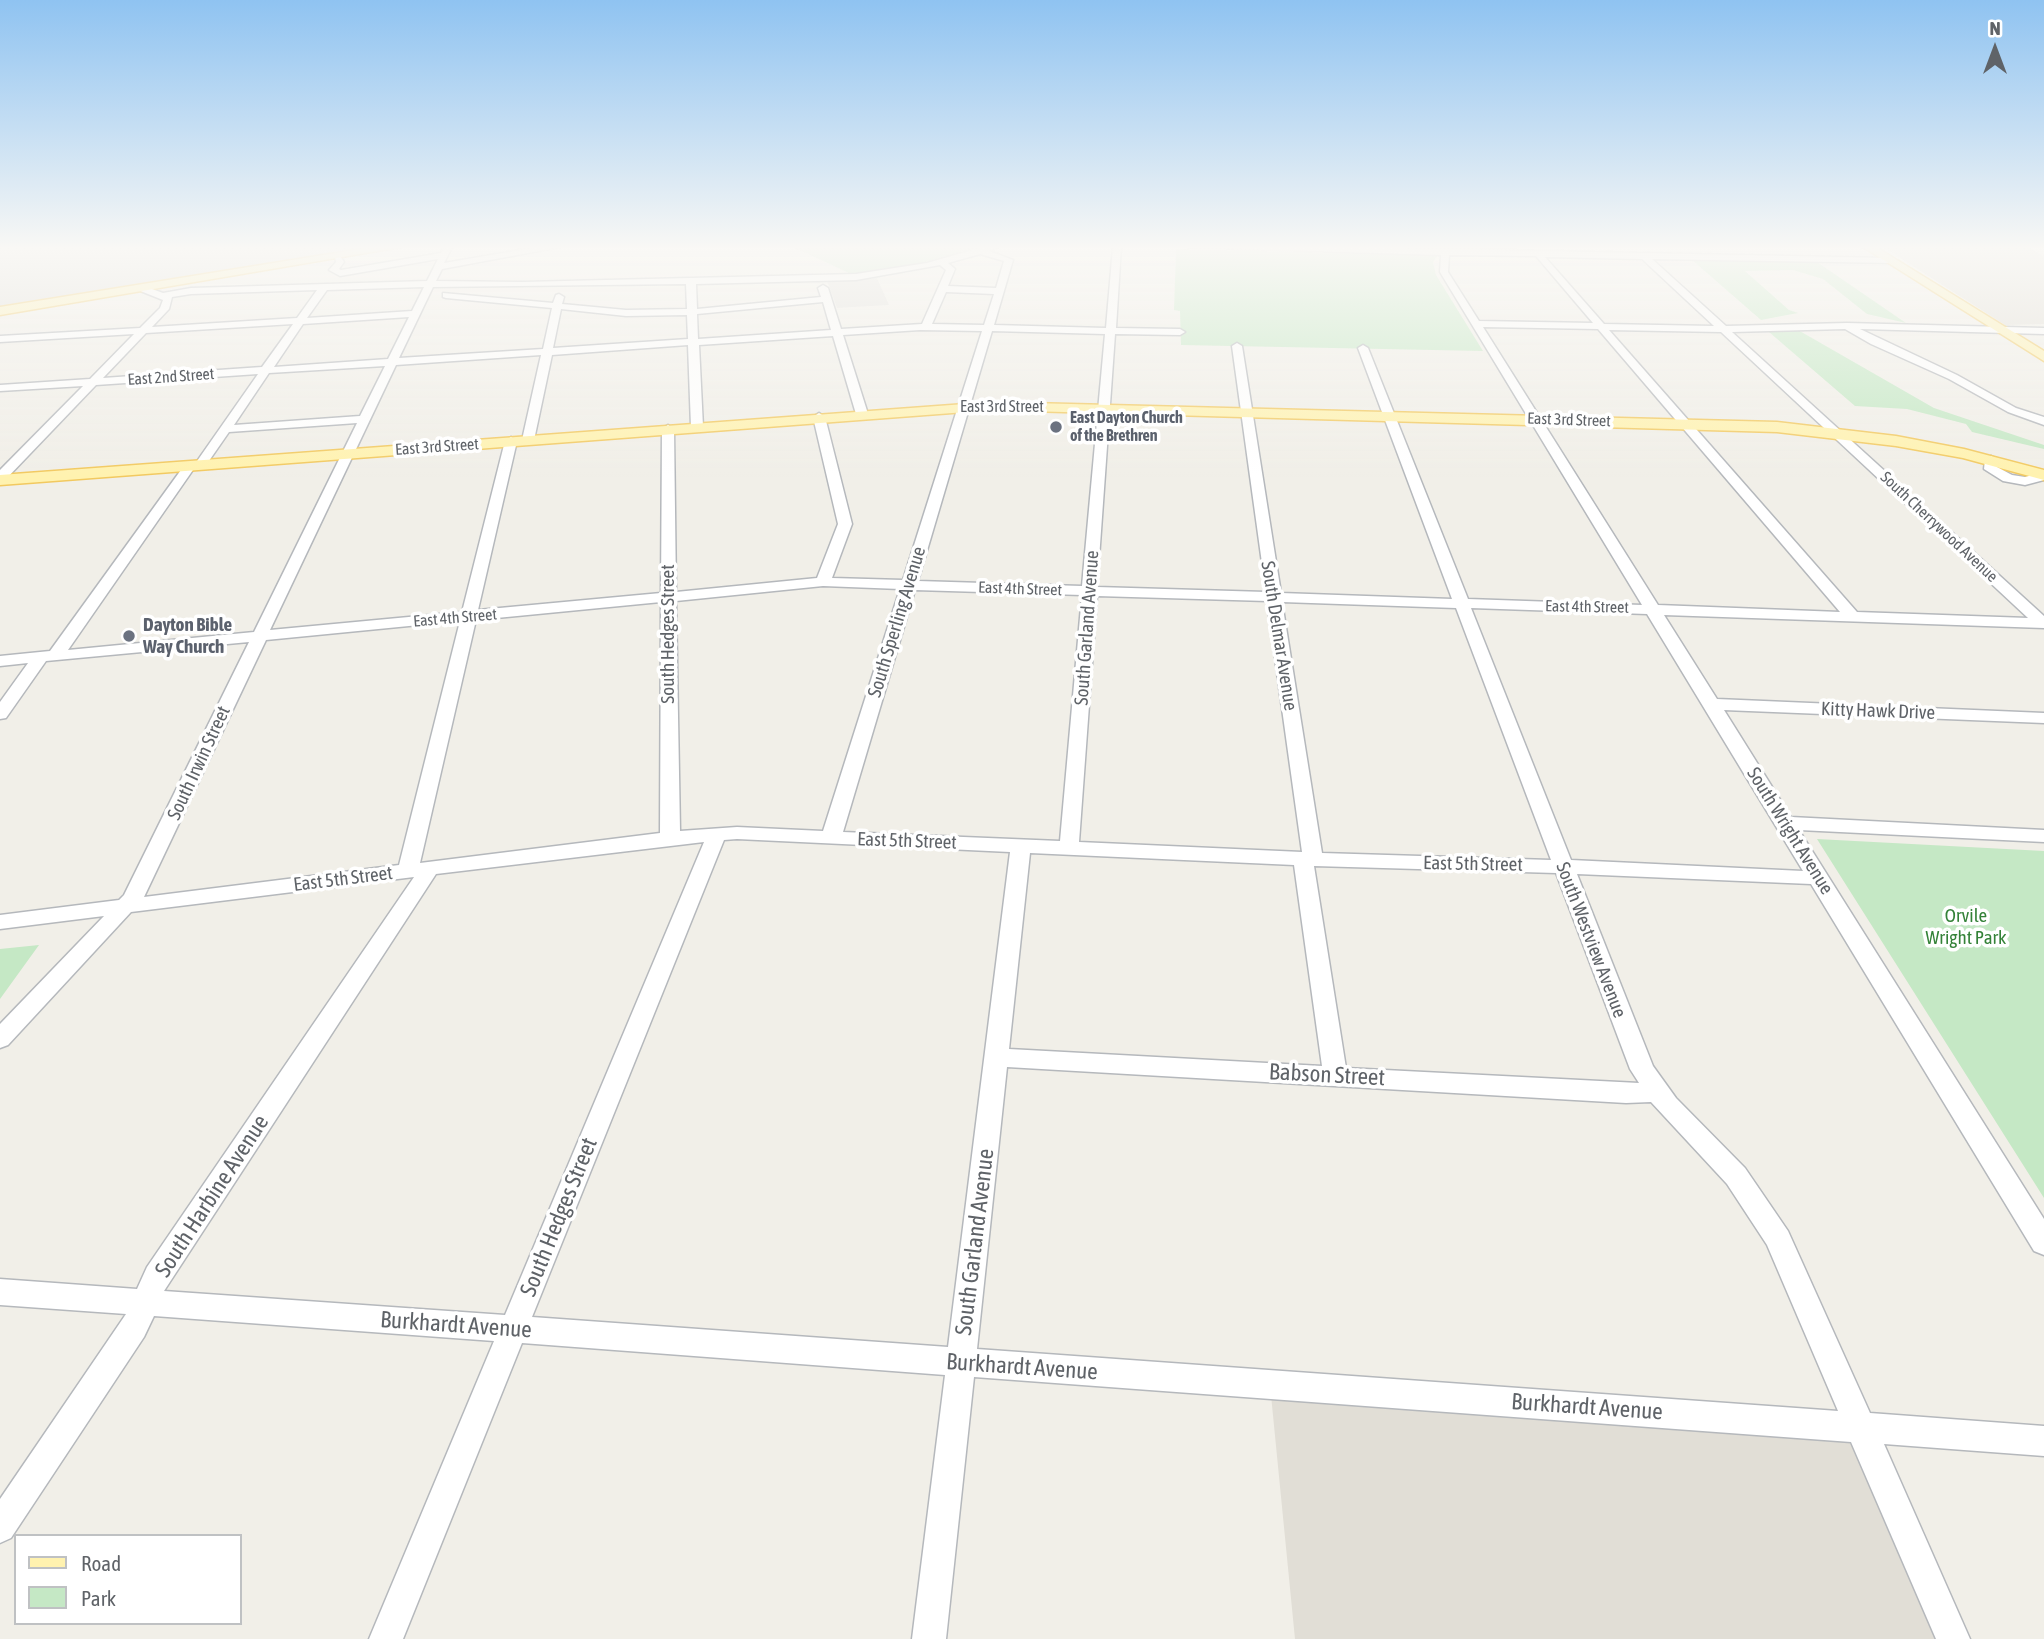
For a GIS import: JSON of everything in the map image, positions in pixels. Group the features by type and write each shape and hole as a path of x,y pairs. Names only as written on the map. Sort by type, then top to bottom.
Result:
{"main road":[{"path":"1990,323 2044,357"},
{"name":"East 3rd Street","path":"0,479 964,406 1777,426 1896,441 1991,460 2044,475"}],"street":[{"path":"0,479 150,323"},
{"path":"0,339 248,323"},
{"path":"0,714 48,657 224,429 300,323"},
{"name":"South Irwin Street","path":"0,1039 133,898 412,323"},
{"path":"528,440 553,323"},
{"path":"692,323 698,427"},
{"path":"833,323 862,414"},
{"path":"964,406 989,323"},
{"name":"South Garland Avenue","path":"1069,848 1111,323"},
{"path":"1599,323 1851,615"},
{"name":"South Cherrywood Avenue","path":"1718,323 2043,623"},
{"path":"1476,324 1724,330 1847,326 2044,331"},
{"name":"South Wright Avenue","path":"1476,324 2044,1243"},
{"path":"1847,326 1875,342 1953,377 2012,410 2044,421"},
{"name":"East 2nd Street","path":"0,388 926,327 1180,331"},
{"name":"South Delmar Avenue","path":"1237,346 1273,598 1335,1075"},
{"name":"South Westview Avenue","path":"1363,348 1642,1069 1657,1092 1736,1176 1772,1229 1809,1306 1860,1427"},
{"name":"South Sperling Avenue","path":"831,838 964,406"},
{"path":"819,418 845,524 823,582"},
{"path":"224,429 365,419"},
{"name":"South Hedges Street","path":"668,429 670,838"},
{"name":"South Harbine Avenue","path":"0,1527 134,1328 157,1276 419,870 469,617 511,441"},
{"name":"East 4th Street","path":"0,662 823,582 2043,623"},
{"name":"Kitty Hawk Drive","path":"1712,704 2044,718"},
{"path":"1785,823 2044,836"},
{"name":"South Hedges Street","path":"386,1639 717,834"},
{"name":"East 5th Street","path":"0,922 717,834 1819,878"},
{"name":"South Garland Avenue","path":"929,1639 1021,845"},
{"name":"Babson Street","path":"997,1057 1612,1092 1657,1092"},
{"name":"Burkhardt Avenue","path":"0,1292 2044,1441"},
{"path":"1860,1427 1953,1639"}],"shaded area":[{"path":"2003,323 2044,323 2044,324"},
{"path":"1270,1385 1860,1427 1953,1639 1295,1639"}],"green space":[{"path":"1180,323 1466,323 1483,351 1181,345"},
{"path":"1798,330 1934,408 2044,445 2044,449 1972,432 1966,424 1907,409 1855,406 1769,332"},
{"name":"Orvile Wright Park","path":"1817,839 2044,851 2044,1198"},
{"path":"39,945 0,999 0,949"}],"place":[{"name":"East Dayton Church of the Brethren","path":"1056,427"},
{"name":"Dayton Bible Way Church","path":"129,636"}]}
